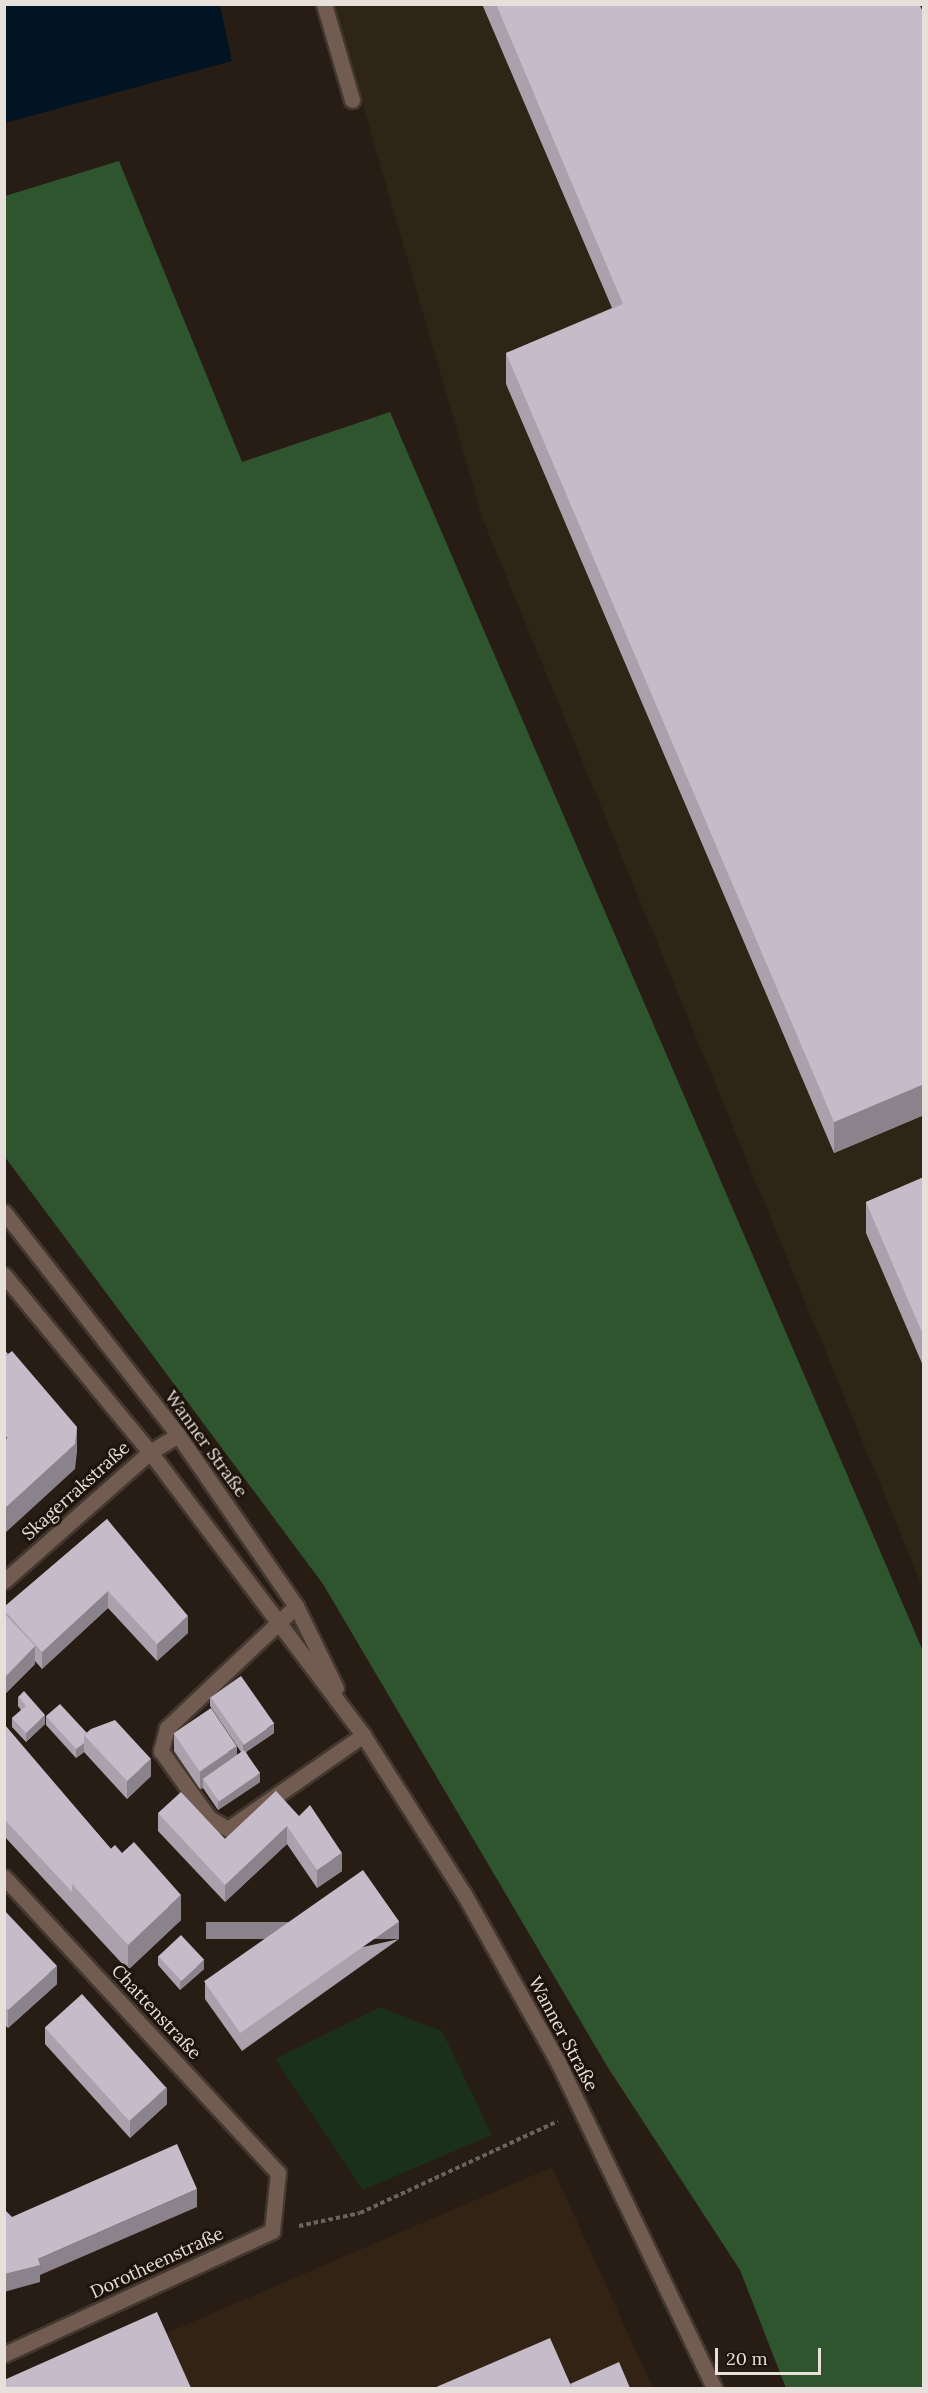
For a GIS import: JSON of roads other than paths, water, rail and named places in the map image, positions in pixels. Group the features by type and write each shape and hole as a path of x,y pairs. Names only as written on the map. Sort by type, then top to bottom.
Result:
{"street":[{"path":"324,4 352,100"},
{"name":"Wanner Straße","path":"4,1212 178,1435 296,1606 350,1714 464,1894 582,2110 714,2388"},
{"name":"Wanner Straße","path":"4,1275 150,1452 276,1621 350,1714"},
{"name":"Skagerrakstraße","path":"4,1581 150,1452 178,1435"},
{"path":"296,1606 276,1621 167,1728 161,1751 209,1818 228,1829 245,1821 363,1735"},
{"name":"Chattenstraße","path":"4,1877 278,2173 272,2231"},
{"name":"Dorotheenstraße","path":"4,2354 272,2231"}],"water":[{"path":"5,4 220,5 232,61 5,123"}]}
